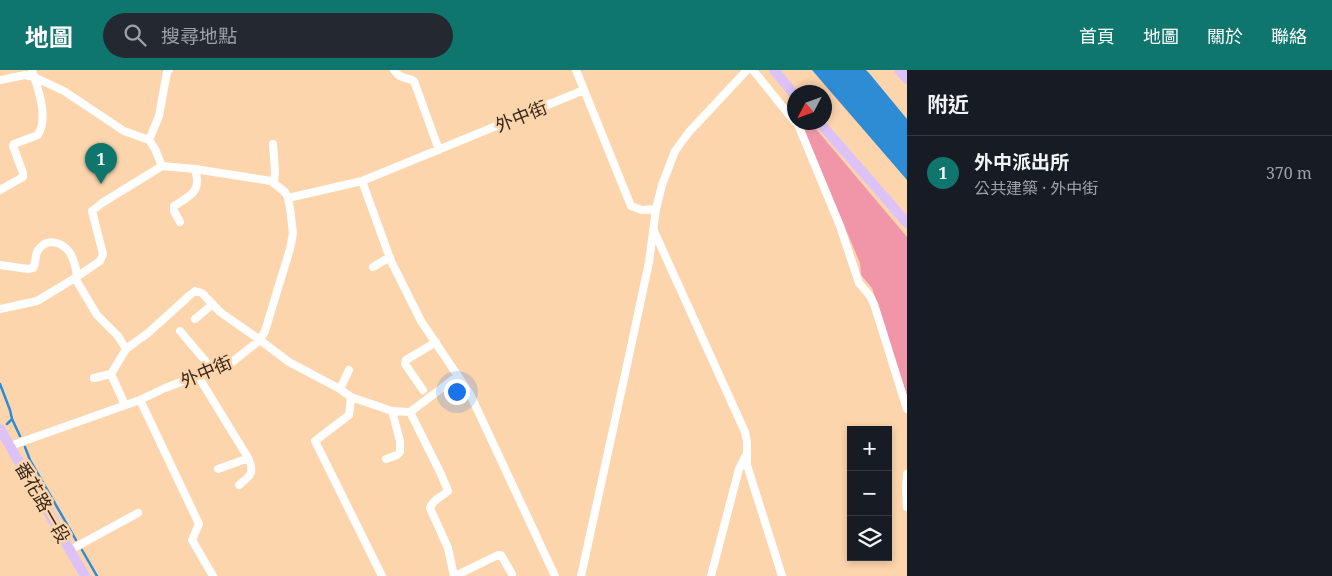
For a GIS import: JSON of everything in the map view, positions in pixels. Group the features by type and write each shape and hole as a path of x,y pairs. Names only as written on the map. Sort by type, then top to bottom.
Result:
{"main road":[{"path":"774,70 787,86"},
{"path":"899,70 907,79"},
{"path":"827,130 907,223"},
{"name":"番花路一段","path":"0,429 85,576"}],"street":[{"path":"149,140 159,116 167,72 169,70"},
{"path":"394,70 400,77 414,81 439,150"},
{"path":"576,70 632,206 642,210 656,209"},
{"path":"581,576 630,356 662,185 675,151 700,119 747,70"},
{"path":"753,70 787,112"},
{"path":"33,73 124,131 149,140 162,166"},
{"path":"0,80 33,73"},
{"path":"0,190 23,177 14,144 40,133 42,118 41,100 33,73"},
{"name":"外中街","path":"10,446 125,406 165,388 231,363 260,340 265,331 290,249 293,233 288,198 362,181 584,90"},
{"path":"800,130 840,226 859,283 874,304 907,409"},
{"path":"273,144 274,183"},
{"path":"0,309 38,300 100,261 103,254 92,212 102,203 162,166 196,169 270,181 285,192 288,198"},
{"path":"180,222 174,211 174,206 193,194 197,188 198,177 196,169"},
{"path":"362,181 390,257 420,320 470,394 555,576"},
{"path":"653,230 745,432 747,465 782,576"},
{"path":"0,265 33,268 37,253 43,246 49,242 63,246 70,253 75,265 76,277 97,316 118,336 126,349"},
{"path":"373,267 390,257"},
{"path":"94,378 111,374 126,349 148,333 190,294 195,292 202,293 220,312 289,362 340,389 351,397 392,411 410,412 458,376"},
{"path":"195,319 213,304"},
{"path":"180,331 213,370"},
{"path":"423,390 405,364 406,360 436,342"},
{"path":"340,389 349,370"},
{"path":"111,374 125,406"},
{"path":"198,376 251,463 252,472 239,485"},
{"path":"351,397 349,415 315,442 382,576"},
{"path":"140,400 199,524 192,540 214,576"},
{"path":"386,459 400,452 400,441 392,411"},
{"path":"410,412 448,491 435,500 430,508 448,548 454,576 498,554 501,555 512,574"},
{"path":"711,576 739,469 746,455"},
{"path":"218,469 246,459 247,456"},
{"path":"907,474 907,507"},
{"path":"70,550 138,514"}],"shaded area":[{"path":"804,130 817,130 907,237 907,396 872,288 861,275 860,263"}],"water":[{"path":"812,70 866,70 869,73 907,119 907,180 832,93 832,85 825,85"}],"waterway":[{"path":"0,384 12,419 7,424"},
{"path":"12,419 20,436"},
{"path":"25,447 30,460 76,540"},
{"path":"82,550 97,576"}],"place":[{"name":"外中派出所","path":"101,184"}]}
